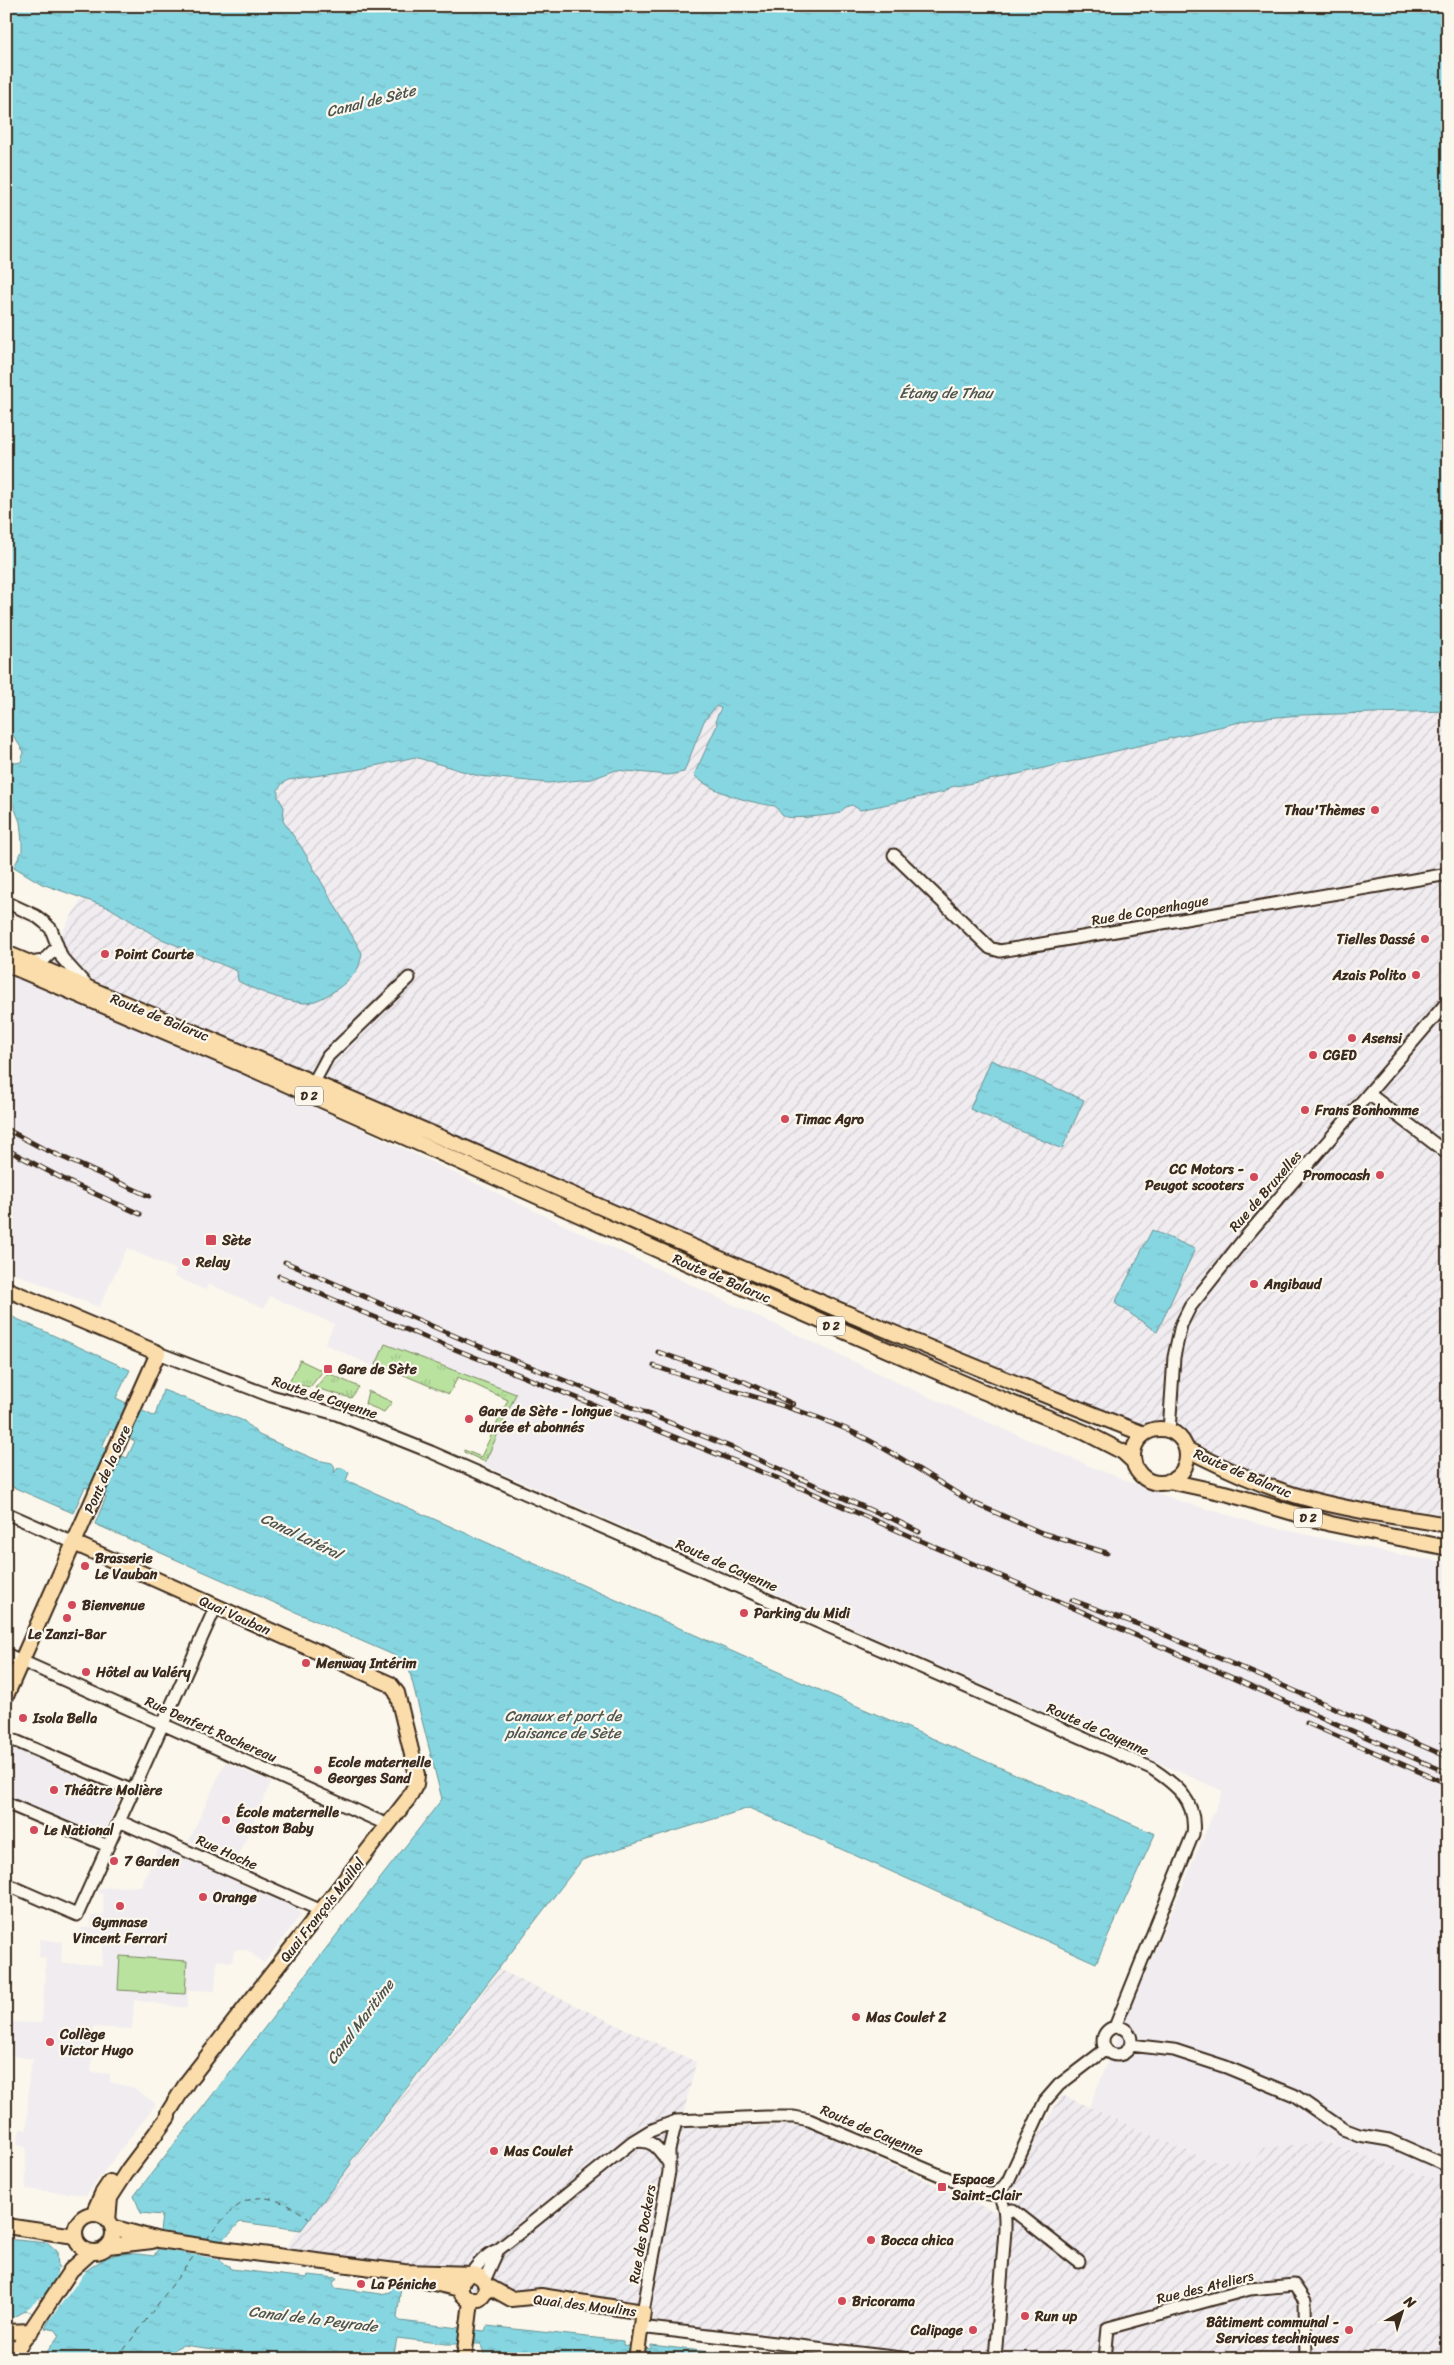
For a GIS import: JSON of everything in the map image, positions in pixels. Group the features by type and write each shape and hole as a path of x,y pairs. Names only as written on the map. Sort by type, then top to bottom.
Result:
{"main road":[{"name":"Route de Balaruc","path":"6,953 31,963 49,977 308,1095 976,1389 1086,1433 1123,1452 1134,1462"},
{"name":"Route de Balaruc","path":"6,964 90,988 314,1082 851,1316 1056,1401 1144,1434"},
{"name":"D 2","path":"308,1095 314,1082"},
{"path":"6,1282 78,1314 86,1323"},
{"path":"6,1289 158,1353"},
{"name":"Pont de la Gare","path":"6,1696 158,1353"},
{"path":"1156,1429 1169,1431 1180,1438 1186,1449 1184,1468 1169,1481 1150,1481 1140,1474 1134,1462 1134,1450 1144,1434 1156,1429"},
{"name":"Route de Balaruc","path":"1186,1449 1237,1474 1304,1498 1358,1510 1448,1525"},
{"name":"Route de Balaruc","path":"1169,1481 1229,1494 1331,1524 1448,1548"},
{"name":"Quai Vauban","path":"74,1543 373,1676 394,1689"},
{"name":"Quai François Maillol","path":"110,2224 110,2198 128,2170 168,2117 168,2113 188,2082 322,1911 414,1789 418,1776 394,1689"},
{"name":"Quai François Maillol","path":"93,2214 108,2185 164,2114 168,2113"},
{"path":"71,2270 77,2224 93,2214 110,2224 159,2240 404,2272 453,2272 478,2276 485,2283 482,2297 471,2301 464,2297 460,2290 462,2280 469,2275"},
{"path":"108,2246 113,2237 110,2224"},
{"path":"6,2226 76,2240 91,2252 97,2252 108,2246 159,2240"},
{"path":"10,2357 31,2331 71,2270 91,2252"},
{"path":"404,2272 416,2279 460,2290"},
{"name":"Quai des Moulins","path":"485,2283 511,2299 541,2296 643,2312 640,2327"},
{"path":"465,2354 471,2301"},
{"path":"636,2359 640,2327"},
{"path":"6,2332 31,2331"}],"street":[{"name":"Rue de Copenhague","path":"894,855 990,948 1000,951 1448,874"},
{"path":"6,902 36,916 51,929 57,953 90,988"},
{"path":"31,963 43,961 57,953"},
{"path":"49,977 49,966 57,953"},
{"path":"314,1082 328,1056 409,978"},
{"name":"Rue de Bruxelles","path":"1169,1431 1174,1357 1181,1325 1190,1306 1203,1287 1448,1001"},
{"path":"1368,1094 1448,1154"},
{"name":"Route de Cayenne","path":"158,1353 271,1396 336,1414 431,1452 1126,1757 1178,1786 1194,1815 1194,1834 1115,2028 1106,2033 1104,2038 1106,2049"},
{"path":"6,1513 74,1543"},
{"path":"6,1884 77,1915 216,1606"},
{"name":"Rue Denfert Rochereau","path":"6,1654 388,1825"},
{"path":"6,1736 132,1792"},
{"path":"6,1803 108,1846"},
{"name":"Rue Hoche","path":"119,1821 322,1911"},
{"path":"995,2359 1005,2211 1002,2200 997,2193 1011,2175 1045,2101 1059,2085 1106,2049 1109,2053 1119,2055 1124,2053 1130,2045 1129,2034 1121,2028 1115,2028"},
{"path":"1130,2045 1174,2050 1226,2067 1294,2095 1343,2129 1359,2135 1389,2140 1448,2166"},
{"name":"Route de Cayenne","path":"469,2275 493,2251 498,2250 632,2142 650,2131 676,2121 766,2117 794,2117 810,2120 973,2190 989,2195 997,2193"},
{"name":"Rue des Dockers","path":"643,2312 669,2172 668,2162 676,2121"},
{"path":"632,2142 646,2140 652,2142 668,2162"},
{"path":"1005,2211 1013,2210 1079,2262"},
{"name":"Route de Cayenne","path":"485,2283 498,2250"},
{"name":"Rue des Ateliers","path":"1105,2359 1108,2328 1250,2289 1294,2285 1305,2301 1306,2359"},
{"name":"Quai des Moulins","path":"640,2327 910,2359"},
{"path":"6,2342 10,2345 10,2357"}],"shaded area":[{"path":"716,706 721,708 716,719 717,724 694,775 702,783 758,804 775,806 782,815 788,818 836,814 844,806 852,805 860,810 891,804 944,792 951,787 1005,777 1253,719 1301,715 1448,711 1448,1514 1396,1508 1296,1490 41,967 83,897 110,908 157,937 237,971 238,981 247,986 305,1003 318,1000 362,953 302,848 283,821 284,808 278,797 282,784 288,780 361,769 415,757 521,781 548,783 592,779 616,770 686,768 704,721"},
{"path":"6,972 245,1074 924,1395 1092,1467 1176,1500 1262,1525 1410,1557 1448,1562 1448,2184 1326,2142 1253,2162 1208,2160 1089,2107 1223,1791 484,1465 515,1394 385,1344 375,1367 325,1344 334,1324 270,1296 264,1308 209,1284 205,1290 174,1276 176,1270 127,1248 99,1307 6,1270"},
{"name":"Théâtre Molière","path":"6,1744 120,1796 103,1837 6,1797"},
{"name":"École maternelle Gaston Baby","path":"225,1762 271,1782 236,1861 189,1841"},
{"name":"Collège Victor Hugo","path":"159,1847 298,1909 300,1916 264,1963 247,1950 234,1950 232,1962 217,1960 215,1991 188,1990 187,2008 134,2000 132,2029 94,2027 91,2072 110,2074 110,2082 134,2088 156,2104 86,2195 26,2189 26,2146 17,2144 20,2129 27,2130 29,2075 33,2059 6,2055 6,2022 42,2023 46,1958 39,1957 40,1939 62,1942 61,1963 102,1965 103,1941 80,1940 81,1928 91,1928 91,1916 104,1915 103,1894 98,1893 99,1888 141,1886"},
{"path":"500,1970 696,2062 680,2128 803,2125 995,2212 1062,2095 1208,2160 1253,2162 1263,2148 1326,2142 1448,2184 1448,2359 955,2359 653,2323 282,2252"}],"green space":[{"path":"385,1344 516,1394 485,1462 464,1452 464,1450 481,1457 508,1400 458,1377 449,1394 392,1370 389,1372 375,1367"},
{"path":"300,1360 323,1371 310,1387 289,1383"},
{"path":"328,1373 359,1387 351,1398 315,1388"},
{"path":"368,1391 392,1402 384,1412 365,1404"},
{"path":"120,1956 187,1961 185,1994 118,1990"}],"water":[{"name":"Étang de Thau","path":"6,6 1448,6 1448,711 1301,715 1253,719 1005,777 951,787 944,792 860,810 852,805 836,814 808,817 785,817 775,806 743,799 720,791 710,787 694,775 717,725 716,719 721,708 716,706 704,721 684,772 668,775 616,770 592,779 548,783 479,776 415,757 361,769 288,780 278,790 278,797 284,807 283,821 302,848 362,953 361,959 358,968 349,980 326,996 310,1002 296,1002 279,998 245,985 238,981 237,971 157,937 110,908 42,884 14,867 22,851 22,842 20,822 6,786 6,746 10,759 15,763 21,762 24,752 6,725"},
{"path":"991,1060 1084,1100 1062,1149 970,1109"},
{"path":"1152,1230 1195,1249 1157,1332 1115,1303"},
{"name":"Canaux et port de plaisance de Sète","path":"6,1314 130,1370 116,1398 151,1415 154,1416 156,1413 163,1390 244,1421 259,1435 317,1460 332,1463 335,1467 334,1473 338,1468 343,1468 349,1473 346,1480 801,1682 1155,1834 1096,1963 749,1808 582,1860 350,2162 351,2164 301,2230 240,2222 222,2241 220,2259 224,2265 230,2266 231,2269 307,2278 308,2275 337,2278 333,2283 335,2288 381,2294 390,2292 391,2285 401,2286 397,2318 400,2321 459,2328 461,2315 474,2330 485,2331 487,2326 623,2341 623,2345 651,2349 651,2345 769,2359 483,2359 484,2350 481,2344 446,2344 397,2338 393,2359 289,2359 183,2345 176,2348 168,2359 42,2359 59,2335 56,2330 45,2328 50,2319 26,2310 6,2321 6,2239 48,2243 57,2251 58,2268 86,2271 104,2259 125,2253 154,2256 158,2249 162,2215 141,2213 134,2196 442,1799 407,1661 95,1524 106,1497 85,1487 73,1513 6,1484","holes":["110,1429 135,1441 127,1458 102,1447"]}],"pier":[{"path":"161,2231 222,2241 219,2259 158,2249"},
{"path":"58,2268 86,2271 50,2319 26,2310 46,2293 55,2280"}],"ferry route":[{"path":"206,2240 230,2212 252,2199 264,2198 277,2201 292,2207 309,2218"},
{"path":"117,2359 196,2253"}],"railway":[{"path":"6,1129 40,1147 149,1196"},
{"path":"6,1149 71,1183 140,1214"},
{"path":"285,1262 471,1343 733,1448 888,1518"},
{"path":"279,1276 362,1312 792,1484 1448,1773"},
{"path":"658,1352 745,1382 793,1404"},
{"path":"654,1366 823,1419 894,1454 971,1502"},
{"path":"976,1504 1042,1533 1107,1553"},
{"path":"883,1514 919,1532"},
{"path":"1072,1600 1156,1631 1448,1757"},
{"path":"1307,1723 1448,1784"}],"place":[{"name":"Thau'Thèmes","path":"1375,810"},
{"name":"Tielles Dassé","path":"1425,939"},
{"name":"Point Courte","path":"105,954"},
{"name":"Azais Polito","path":"1416,975"},
{"name":"Asensi","path":"1352,1038"},
{"name":"CGED","path":"1313,1055"},
{"name":"Frans Bonhomme","path":"1305,1110"},
{"name":"Timac Agro","path":"785,1119"},
{"name":"Promocash","path":"1380,1175"},
{"name":"CC Motors - Peugot scooters","path":"1254,1177"},
{"name":"Sète","path":"211,1240"},
{"name":"Relay","path":"186,1262"},
{"name":"Angibaud","path":"1254,1284"},
{"name":"Gare de Sète","path":"328,1369"},
{"name":"Gare de Sète - longue durée et abonnés","path":"469,1419"},
{"name":"Brasserie Le Vauban","path":"85,1566"},
{"name":"Bienvenue","path":"72,1605"},
{"name":"Parking du Midi","path":"744,1613"},
{"name":"Le Zanzi-Bar","path":"67,1618"},
{"name":"Menway Intérim","path":"306,1663"},
{"name":"Hôtel au Valéry","path":"86,1672"},
{"name":"Isola Bella","path":"23,1718"},
{"name":"Ecole maternelle Georges Sand","path":"318,1770"},
{"name":"Théâtre Molière","path":"54,1790"},
{"name":"École maternelle Gaston Baby","path":"226,1820"},
{"name":"Le National","path":"34,1830"},
{"name":"7 Garden","path":"114,1861"},
{"name":"Orange","path":"203,1897"},
{"name":"Gymnase Vincent Ferrari","path":"120,1906"},
{"name":"Mas Coulet 2","path":"856,2017"},
{"name":"Collège Victor Hugo","path":"50,2042"},
{"name":"Mas Coulet","path":"494,2151"},
{"name":"Espace Saint-Clair","path":"942,2187"},
{"name":"Bocca chica","path":"871,2240"},
{"name":"La Péniche","path":"361,2284"},
{"name":"Bricorama","path":"842,2301"},
{"name":"Run up","path":"1025,2316"},
{"name":"Calipage","path":"973,2330"},
{"name":"Bâtiment communal - Services techniques","path":"1349,2330"}],"water label":[{"name":"Canal de Sète","path":"371,101"},
{"name":"Canal Latéral","path":"301,1536"},
{"name":"Canal Maritime","path":"360,2022"},
{"name":"Canal de la Peyrade","path":"313,2319"}]}
